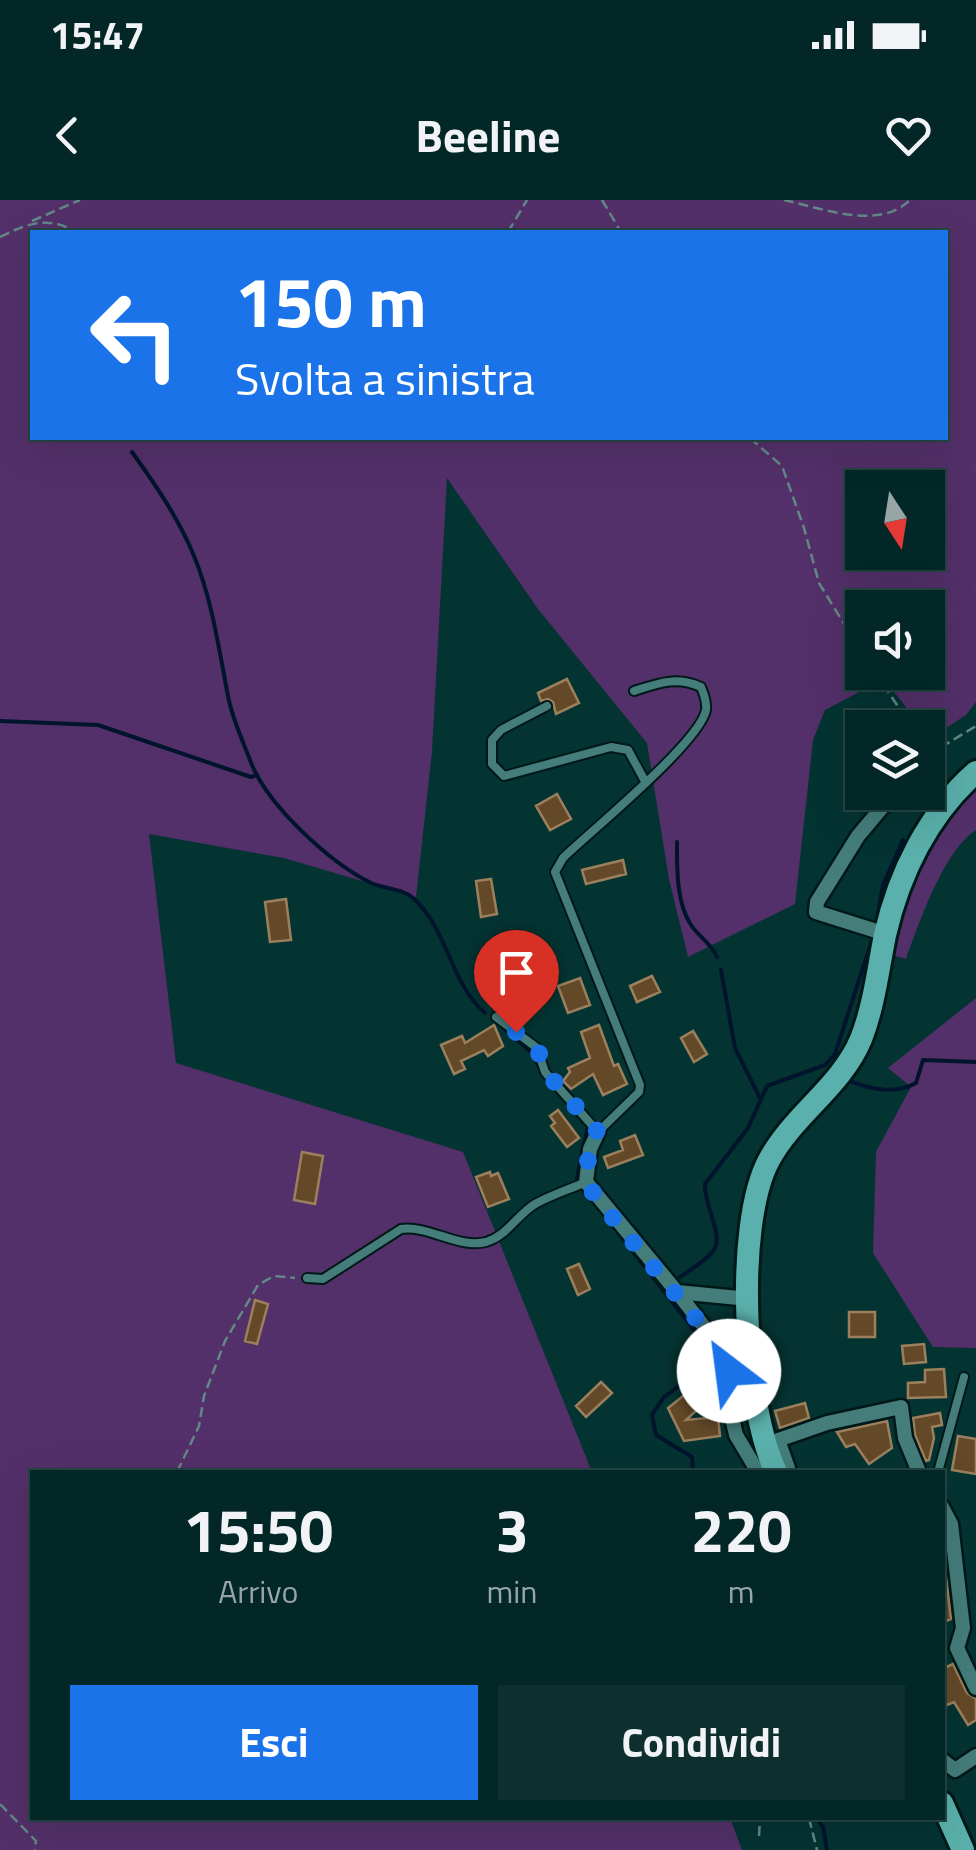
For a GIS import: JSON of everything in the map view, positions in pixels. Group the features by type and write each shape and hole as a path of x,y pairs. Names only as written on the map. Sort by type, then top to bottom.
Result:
{"main road":[{"path":"775,1470 763,1442 755,1406 750,1217 762,1176 778,1146 837,1078 856,1048 870,1012 898,890 912,857 946,804 976,772"},
{"path":"945,1810 963,1850"}],"street":[{"path":"880,810 858,836 816,902 816,912 886,934"},
{"path":"598,1132 590,1150 586,1182 726,1355 728,1405 736,1435 757,1470"},
{"path":"676,1292 750,1299"},
{"path":"787,1470 778,1440 827,1423 901,1407 906,1438 918,1470"},
{"path":"945,1513 951,1524 964,1628 957,1648 976,1688"},
{"path":"945,1762 955,1770 976,1756"}],"lane":[{"path":"496,1017 537,1048 546,1072 598,1132 639,1092 640,1085 556,872 563,858 646,783 701,724 706,708 701,687 670,680 634,691"},
{"path":"548,706 501,730 492,740 492,764 504,776 610,747 628,750 646,783"},
{"path":"307,1278 323,1278 401,1229 415,1227 467,1242 484,1242 504,1233 533,1205 586,1182"},
{"path":"939,1470 964,1376"}],"path":[{"path":"0,236 80,200"},
{"path":"509,230 527,200"},
{"path":"602,200 619,230"},
{"path":"784,200 866,216 891,213 910,200"},
{"path":"31,221 64,225 73,230"},
{"path":"752,440 782,466 820,582 845,624"},
{"path":"945,744 976,726"},
{"path":"178,1470 200,1426 204,1396 225,1341 258,1286 274,1276 307,1278"},
{"path":"0,1804 36,1840 35,1850"},
{"path":"759,1836 760,1820"},
{"path":"810,1820 817,1850"}],"shaded area":[{"path":"0,200 976,200 976,702 966,715 945,729 945,710 907,710 893,690 945,690 945,590 845,590 845,690 863,690 825,710 813,740 795,904 688,957 669,879 647,743 538,609 447,478 432,751 416,897 284,858 149,834 176,1063 463,1152 591,1470 30,1470 30,1820 731,1820 742,1850 0,1850"},
{"path":"976,787 976,830 943,870 906,959 892,955 905,907 923,865"},
{"path":"976,998 976,1348 933,1347 873,1253 876,1152 911,1087 888,1068"}],"building":[{"path":"567,679 579,703 556,714 553,702 541,701 538,693"},
{"path":"557,794 571,819 550,830 536,806"},
{"path":"623,860 626,874 586,884 582,870"},
{"path":"491,879 497,914 481,917 476,881"},
{"path":"286,899 291,940 270,942 265,902"},
{"path":"652,976 660,992 637,1002 630,986"},
{"path":"580,978 590,1005 568,1013 558,986"},
{"path":"494,1025 503,1046 488,1056 484,1050 461,1061 465,1069 454,1074 441,1045 462,1036 465,1043"},
{"path":"599,1025 614,1066 618,1064 627,1084 603,1095 593,1074 571,1089 563,1081 570,1072 568,1068 590,1058 581,1032"},
{"path":"693,1031 707,1054 694,1062 681,1038"},
{"path":"558,1110 579,1138 567,1147 551,1126 555,1123 550,1116"},
{"path":"635,1135 643,1155 608,1168 604,1157 623,1150 620,1141"},
{"path":"302,1152 323,1156 315,1204 294,1200"},
{"path":"490,1172 491,1176 498,1173 509,1199 488,1207 476,1177"},
{"path":"579,1264 590,1289 578,1295 567,1269"},
{"path":"255,1300 268,1304 257,1344 245,1341"},
{"path":"849,1312 875,1312 875,1337 849,1337"},
{"path":"924,1344 926,1362 904,1364 902,1346"},
{"path":"944,1369 946,1397 908,1398 908,1383 925,1382 925,1370"},
{"path":"601,1382 612,1393 586,1417 576,1406"},
{"path":"698,1384 710,1398 686,1420 718,1417 720,1436 684,1441 668,1408"},
{"path":"805,1403 809,1418 780,1428 775,1411"},
{"path":"940,1413 942,1425 932,1427 934,1438 926,1461 915,1435 913,1418"},
{"path":"887,1421 892,1448 869,1464 855,1444 846,1447 837,1432"},
{"path":"958,1436 976,1439 976,1474 952,1470"},
{"path":"945,1568 951,1619 946,1621 945,1617"},
{"path":"953,1664 967,1693 976,1699 976,1720 968,1725 954,1702 945,1706 945,1668"}],"waterway":[{"path":"132,452 174,515 194,556 210,607 232,712 258,777 284,813 337,861 371,883 413,898 434,925 464,987 485,1013"},
{"path":"0,721 98,725 251,777 257,775"},
{"path":"878,914 883,885 903,840"},
{"path":"677,842 682,906 691,925 717,957"},
{"path":"680,1277 714,1250 717,1236 705,1184 748,1128 767,1086 825,1065 835,1054 873,937"},
{"path":"721,970 735,1048 760,1098"},
{"path":"500,1025 531,1052 545,1078 588,1127 577,1178"},
{"path":"849,1081 874,1088 900,1089 916,1083 923,1060 976,1062"},
{"path":"602,1212 716,1358 664,1397 652,1415 656,1435 692,1457 693,1470"},
{"path":"818,1820 827,1850"}],"route":[{"path":"516,1032 537,1048 546,1072 598,1132 590,1150 586,1182 726,1355 729,1371"}]}
